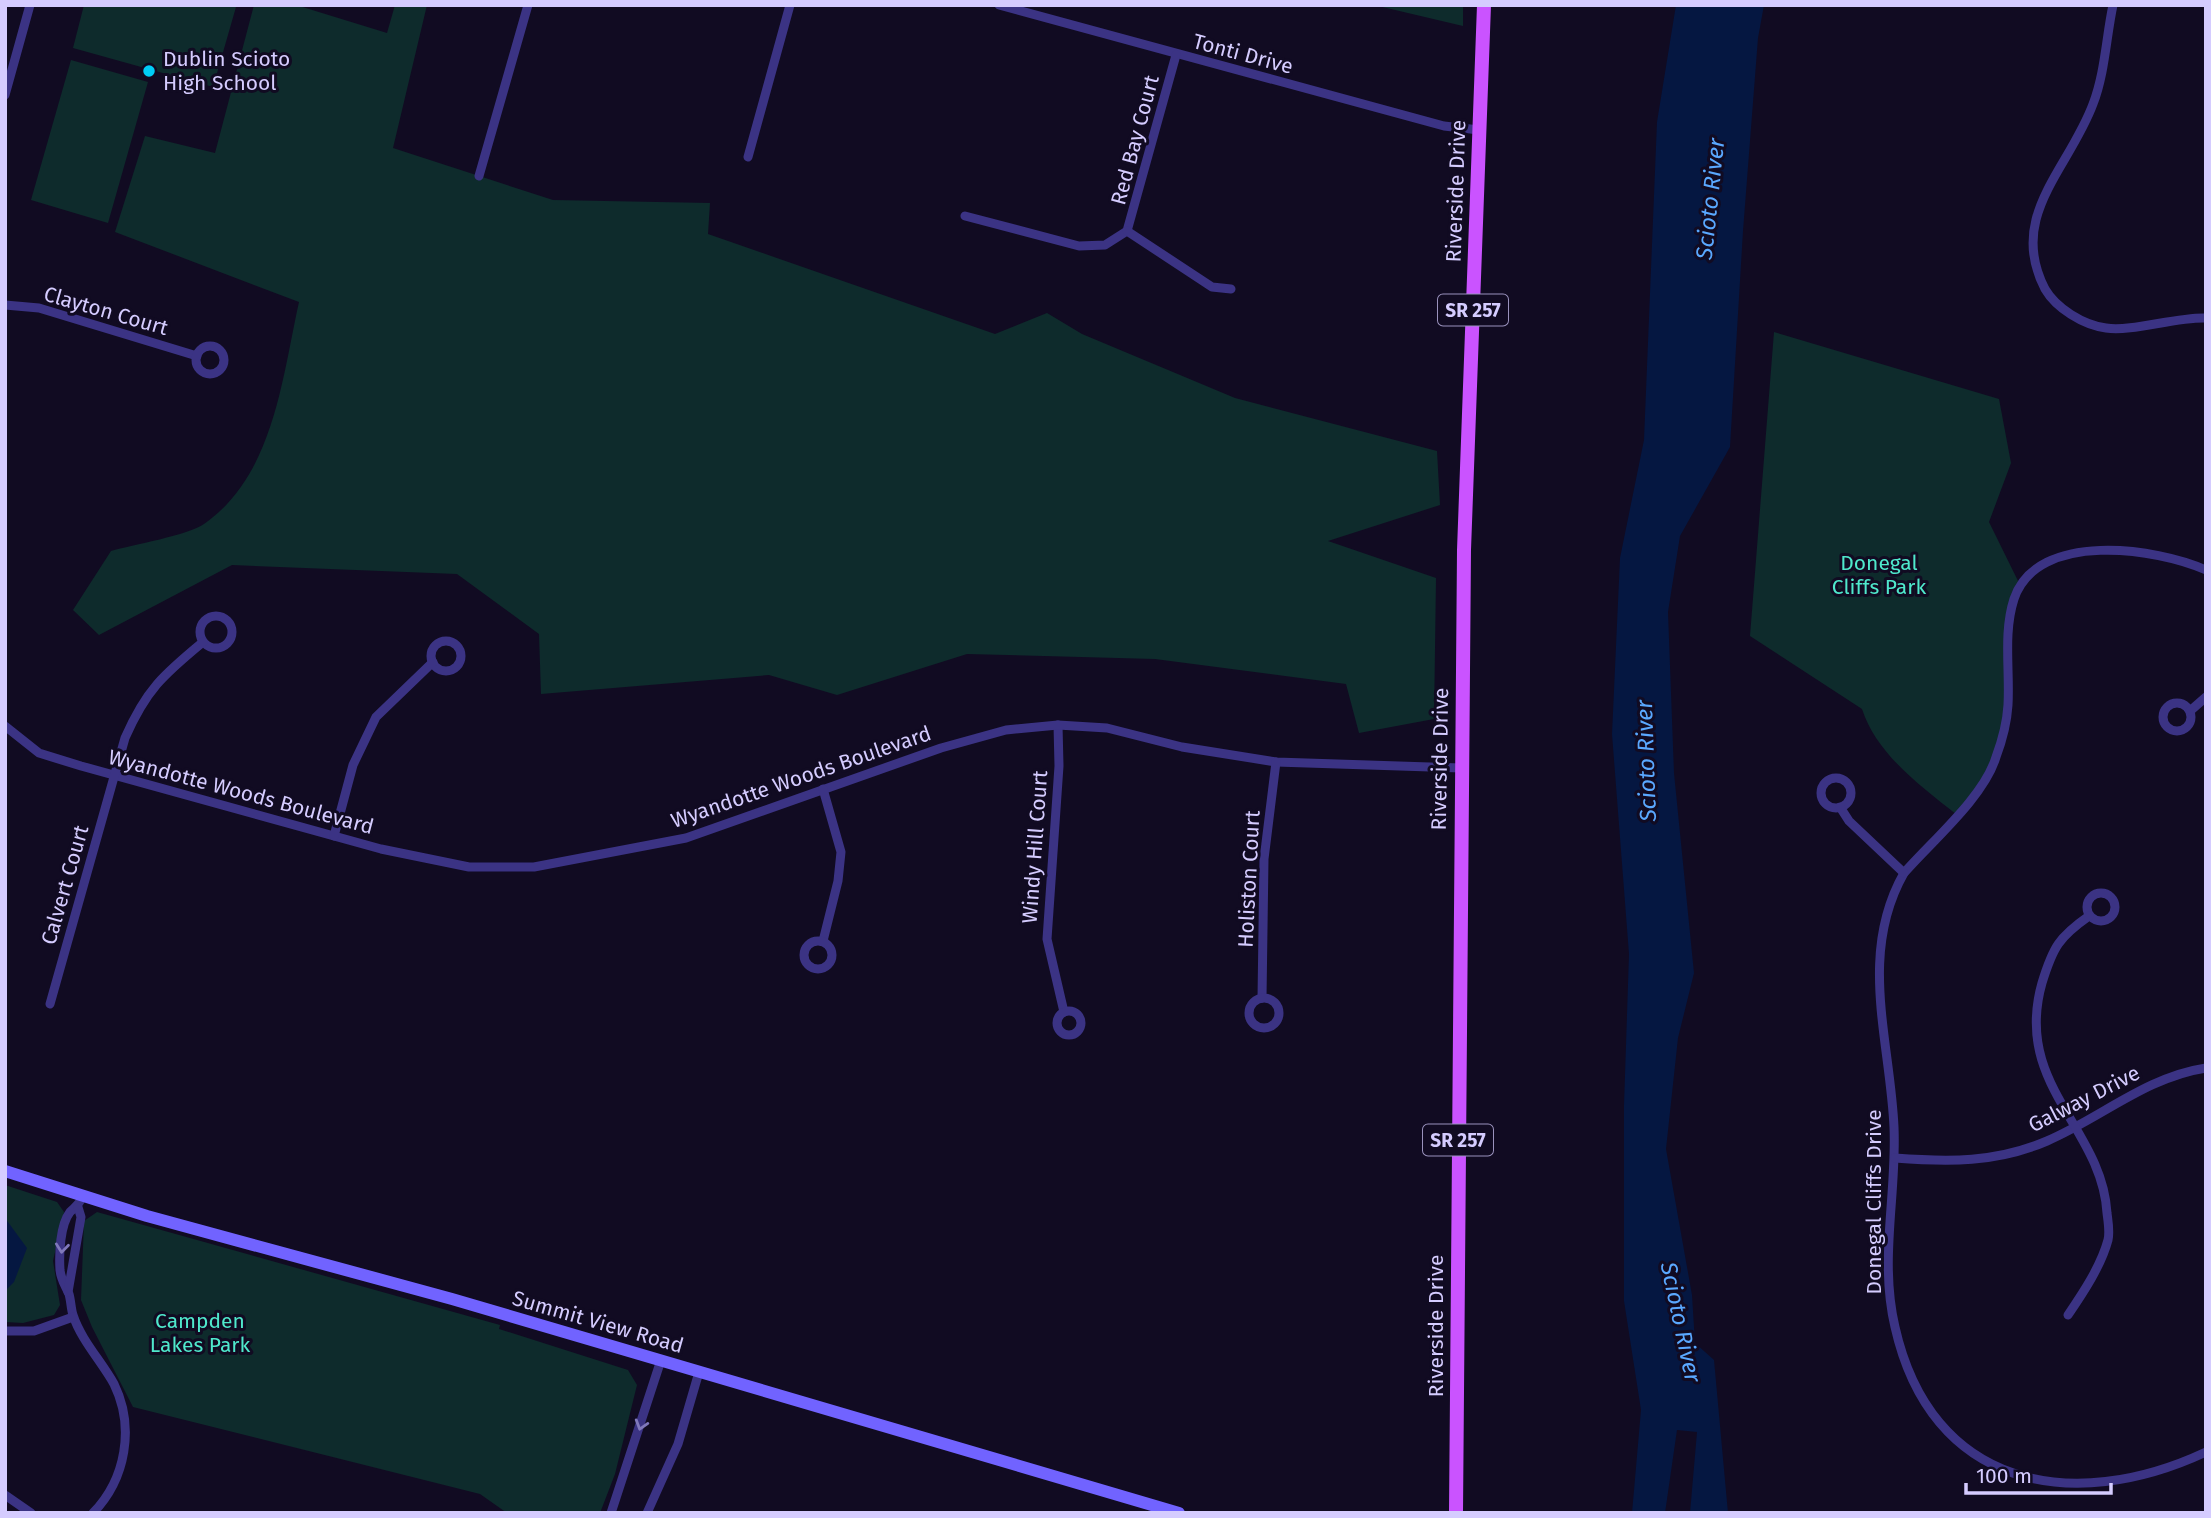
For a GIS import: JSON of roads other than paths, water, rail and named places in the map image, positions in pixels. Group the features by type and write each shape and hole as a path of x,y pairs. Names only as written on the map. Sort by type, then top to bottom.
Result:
{"main road":[{"name":"Riverside Drive","path":"1457,1513 1464,550 1484,5"}],"street":[{"path":"5,95 30,5"},
{"path":"479,176 528,5"},
{"path":"748,157 790,5"},
{"name":"Tonti Drive","path":"999,5 1444,126 1479,130"},
{"path":"2113,5 2094,102 2076,144 2040,204 2033,223 2033,261 2048,294 2059,306 2094,325 2106,328 2129,327 2185,318 2206,318"},
{"name":"Red Bay Court","path":"965,216 1079,246 1105,245 1127,231 1176,55"},
{"path":"1127,231 1212,287 1231,289"},
{"name":"Clayton Court","path":"5,305 39,308 197,356"},
{"name":"Donegal Cliffs Drive","path":"2206,570 2178,559 2114,548 2086,551 2066,555 2039,569 2016,595 2009,625 2008,708 1996,759 1968,804 1904,873 1889,902 1877,980 1893,1102 1895,1158 1887,1258 1894,1326 1908,1374 1944,1431 1988,1464 2053,1484 2107,1483 2162,1470 2206,1452"},
{"name":"Calvert Court","path":"50,1004 125,738 142,701 170,670 203,642"},
{"path":"334,836 353,765 376,717 433,662"},
{"path":"2190,711 2206,697"},
{"name":"Wyandotte Woods Boulevard","path":"5,726 39,753 114,776 334,836 468,867 534,867 686,838 823,789 1006,730 1058,725 1107,728 1182,747 1276,762 1461,768"},
{"name":"Windy Hill Court","path":"1058,725 1059,766 1047,939 1064,1012"},
{"name":"Holiston Court","path":"1262,998 1264,859 1276,762"},
{"path":"823,789 841,852 838,881 823,941"},
{"path":"1840,807 1849,821 1904,873"},
{"path":"2068,1315 2082,1295 2109,1238 2107,1206 2100,1176 2041,1062 2036,1030 2038,997 2055,944 2089,916"},
{"name":"Galway Drive","path":"1895,1158 1950,1162 1998,1158 2048,1141 2150,1085 2206,1068"},
{"name":"Summit View Road","path":"5,1171 80,1202 661,1360 1179,1513"},
{"path":"80,1202 81,1217 68,1292 73,1317 115,1386 126,1425 124,1450 116,1481 93,1513"},
{"path":"5,1331 34,1331 73,1317"},
{"path":"611,1513 661,1360"},
{"path":"647,1513 678,1444 699,1371"},
{"path":"5,1495 31,1513"}],"water":[{"name":"Scioto River","path":"1676,5 1764,5 1758,38 1743,231 1730,447 1680,536 1668,612 1674,773 1694,973 1678,1038 1666,1149 1692,1295 1695,1343 1714,1360 1728,1513 1690,1513 1697,1432 1677,1430 1665,1513 1632,1513 1641,1410 1624,1301 1624,1106 1629,954 1612,734 1620,558 1644,440 1657,122"},
{"path":"5,1218 27,1248 14,1282 5,1291"}],"place":[{"name":"Dublin Scioto High School","path":"149,71"}],"park label":[{"name":"Donegal Cliffs Park","path":"1879,575"},
{"name":"Campden Lakes Park","path":"200,1333"}]}
